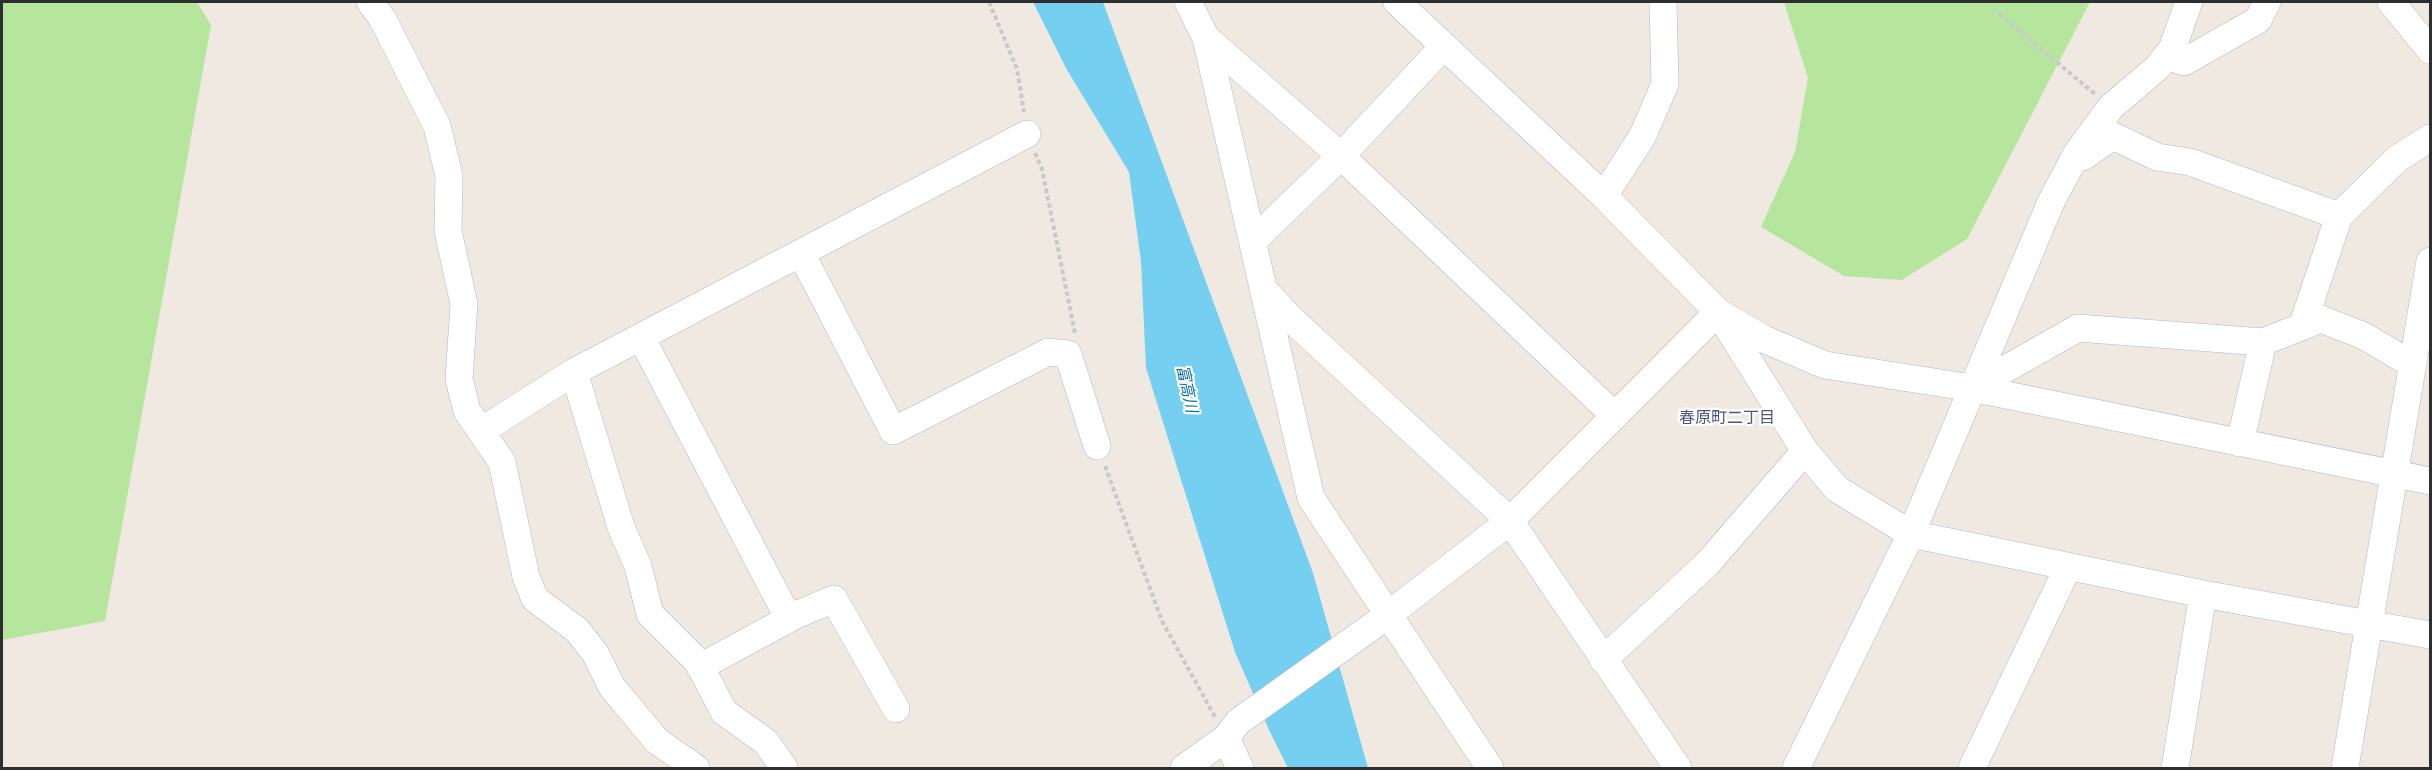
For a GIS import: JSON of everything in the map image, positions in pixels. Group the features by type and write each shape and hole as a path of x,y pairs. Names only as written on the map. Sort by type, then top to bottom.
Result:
{"street":[{"path":"370,2 382,18 437,126 449,176 448,231 464,304 459,379 467,411 502,462 526,577 535,599 577,630 595,653 612,687 657,741 696,768"},
{"path":"1188,2 1206,38 1311,498 1378,620 1490,768"},
{"path":"1397,2 1604,196 1718,312 1805,451 1837,489 1911,534 2203,594 2430,635"},
{"path":"1604,196 1643,135 1665,84 1664,2"},
{"path":"1796,768 1911,534 2051,202 2070,167 2111,107 2172,49 2189,2"},
{"path":"2166,56 2184,62 2258,20 2267,2"},
{"path":"2391,2 2430,50"},
{"path":"1206,38 1341,156 1615,416"},
{"path":"1253,241 1341,156 1444,46"},
{"path":"481,431 574,372 1027,134"},
{"path":"2070,167 2113,136 2157,157 2190,162 2339,216"},
{"path":"2302,327 2339,216 2397,159 2430,138"},
{"path":"801,253 893,431 1048,352 1068,354 1097,446"},
{"path":"2345,768 2371,624 2430,261"},
{"path":"1264,290 1298,326 1510,521 1678,768"},
{"path":"1184,768 1510,521 1718,312"},
{"path":"1718,312 1766,340 1825,365 1972,388 2430,481"},
{"path":"1972,388 2078,328 2263,342 2321,319 2364,336 2413,365"},
{"path":"641,337 789,619"},
{"path":"2240,443 2263,342"},
{"path":"574,372 621,527 638,566 650,614 700,667 724,712 766,742 784,768"},
{"path":"1603,660 1707,564 1805,451"},
{"path":"1972,768 2067,567"},
{"path":"2175,768 2203,594"},
{"path":"700,667 789,619 834,599 896,709"},
{"path":"1232,730 1240,768"}],"path":[{"path":"1999,14 2111,107"}],"green space":[{"path":"2,2 197,2 211,25 105,621 2,640"},
{"path":"1784,2 2090,2 1967,239 1902,280 1844,276 1761,227 1795,152 1808,78"}],"water":[{"name":"富高川","path":"1033,2 1103,2 1313,573 1368,768 1288,768 1269,730 1235,652 1146,368 1141,262 1129,172 1067,70"}],"district":[{"name":"春原町二丁目","path":"1727,419"}]}
